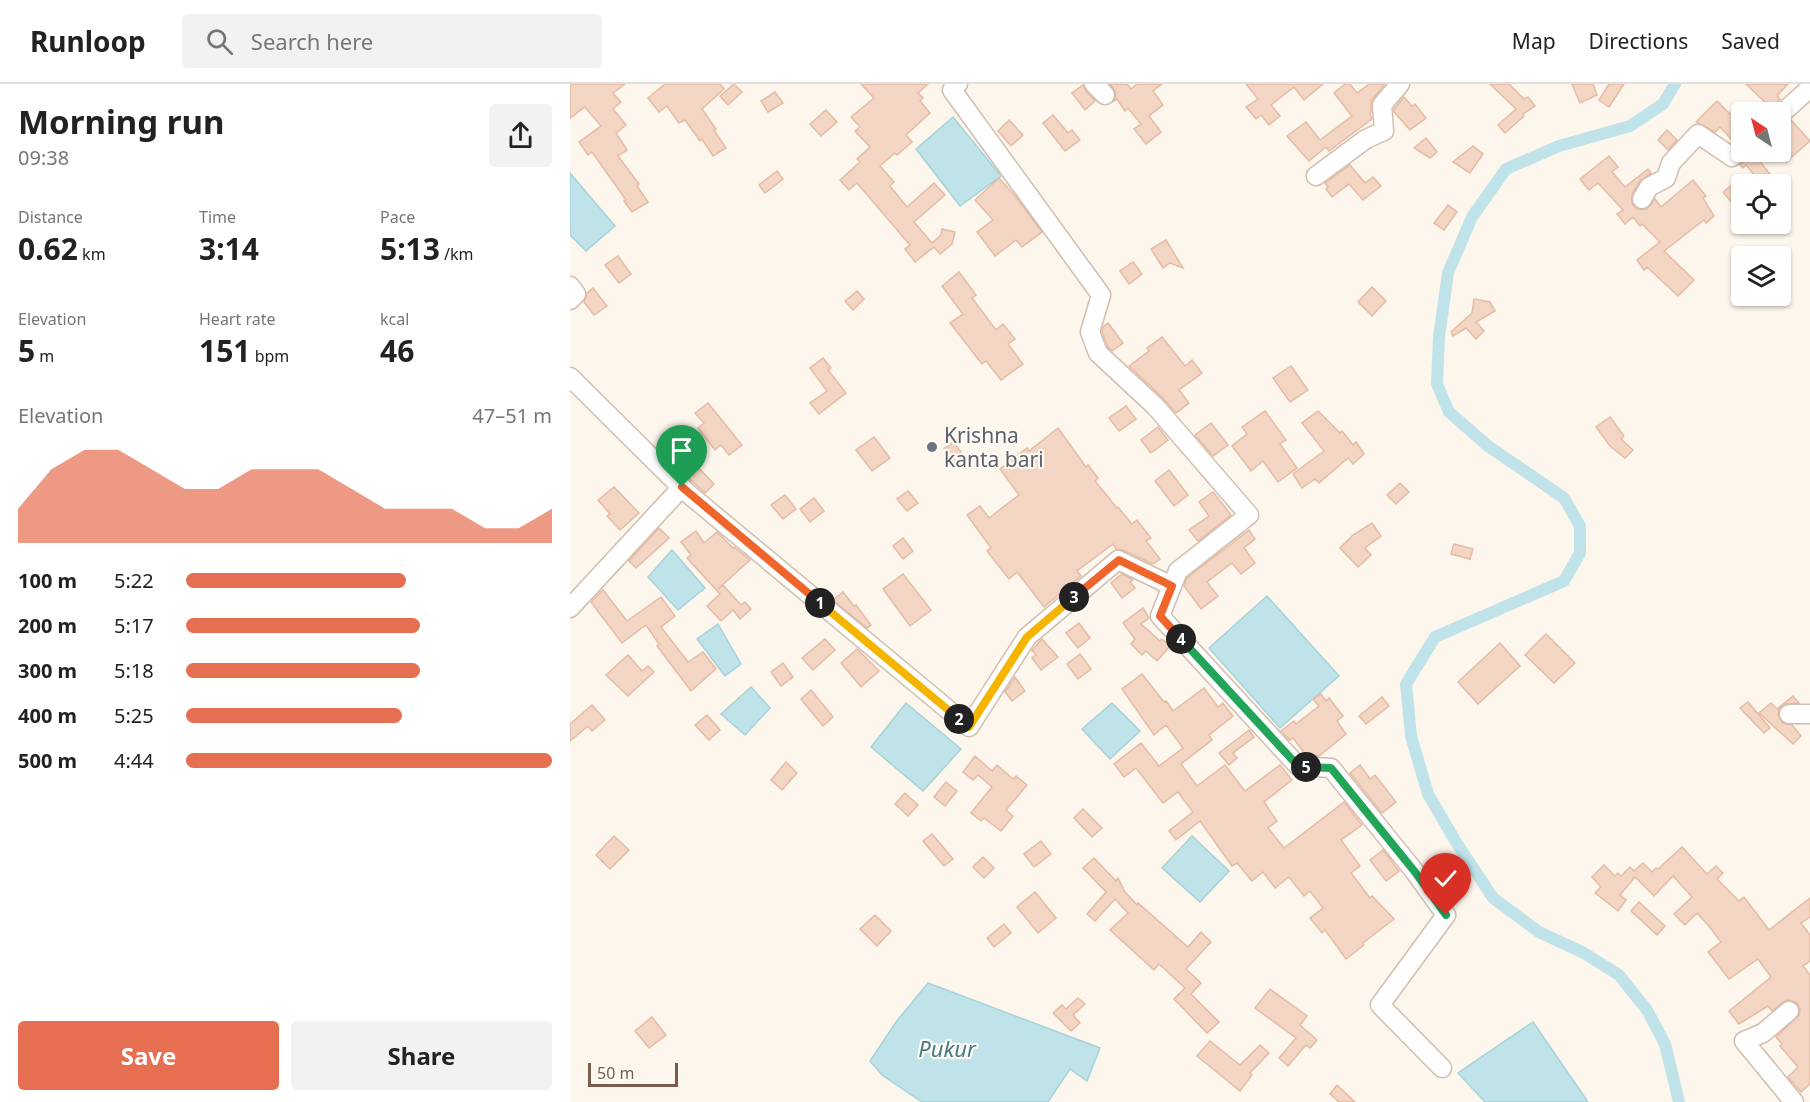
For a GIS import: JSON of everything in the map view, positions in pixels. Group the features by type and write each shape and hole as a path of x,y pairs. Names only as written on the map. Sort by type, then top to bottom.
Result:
{"street":[{"path":"958,84 952,90 1101,295 1090,332 1098,353 1155,406 1249,515 1178,571 1160,616 1298,766 1331,768 1415,872 1446,915 1380,1005 1442,1068"},
{"path":"1316,176 1366,140 1384,130 1382,105 1400,84"},
{"path":"1791,105 1810,88"},
{"path":"1642,199 1649,187 1666,178 1671,163 1698,134 1731,156"},
{"path":"570,286 576,294 570,300"},
{"path":"570,377 682,487 969,727 1027,637 1119,560 1172,586"},
{"path":"570,608 682,487"},
{"path":"1789,714 1810,714"},
{"path":"1790,1011 1763,1033 1744,1041 1794,1102"}],"water":[{"path":"953,117 1001,176 960,206 916,149"},
{"path":"570,173 615,226 586,251 570,235"},
{"path":"672,550 705,588 678,610 648,577"},
{"path":"1267,596 1339,676 1280,728 1209,648"},
{"path":"718,624 741,664 725,676 697,639"},
{"path":"751,687 770,708 745,735 721,714"},
{"path":"906,703 961,749 923,791 871,747"},
{"path":"1112,703 1140,731 1110,759 1082,729"},
{"path":"1192,836 1229,871 1200,902 1162,868"},
{"name":"Pukur","path":"928,983 1100,1048 1087,1081 1070,1069 1048,1102 922,1102 882,1075 870,1061 896,1022"},
{"path":"1533,1022 1588,1102 1485,1102 1458,1073"}],"building":[{"path":"570,84 625,84 613,93 621,102 613,109 626,125 616,133 627,150 618,156 639,184 637,186 648,202 632,212 592,152 588,155 579,142 601,126 585,107 570,118"},
{"path":"665,84 720,84 724,89 702,109 726,148 713,156 685,120 679,123 667,106 659,112 648,98"},
{"path":"734,84 742,92 728,105 720,96"},
{"path":"861,84 928,84 918,93 923,98 920,101 930,113 906,135 912,142 880,166 894,182 890,186 907,207 934,183 945,195 914,222 932,243 941,235 942,229 955,232 952,244 940,254 934,247 915,262 905,249 910,245 857,183 849,190 840,180 860,162 857,159 870,147 855,131 860,127 851,117 874,98"},
{"path":"1110,84 1127,84 1131,89 1137,84 1162,84 1153,91 1163,105 1149,116 1161,132 1146,144 1134,129 1141,124 1128,108 1125,111 1117,99 1114,101 1116,93"},
{"path":"1246,84 1323,84 1304,100 1294,87 1271,105 1280,116 1269,125 1261,115 1256,119 1246,107 1258,99"},
{"path":"1345,84 1350,84 1357,93 1369,84 1385,84 1371,101 1372,119 1329,151 1326,147 1309,161 1287,136 1306,122 1320,140 1352,116 1334,93"},
{"path":"1490,84 1509,84 1524,99 1528,97 1535,106 1523,114 1524,116 1505,133 1498,125 1516,109"},
{"path":"1572,84 1593,84 1597,95 1580,103"},
{"path":"1609,84 1624,84 1609,107 1599,100"},
{"path":"1746,84 1788,84 1777,96 1780,99 1777,102 1765,102"},
{"path":"1083,85 1095,101 1085,110 1072,93"},
{"path":"775,92 783,103 768,112 761,101"},
{"path":"1404,97 1412,106 1415,104 1426,118 1410,130 1394,112"},
{"path":"1717,101 1731,115 1731,139 1720,127 1715,132 1696,122"},
{"path":"826,110 837,122 821,136 810,124"},
{"path":"1053,115 1068,133 1072,130 1080,140 1065,151 1043,123"},
{"path":"1009,120 1023,135 1011,146 998,131"},
{"path":"1791,120 1810,141 1791,158"},
{"path":"1667,130 1677,140 1668,150 1658,140"},
{"path":"1426,138 1437,152 1430,158 1414,148"},
{"path":"1473,146 1483,154 1470,173 1453,162"},
{"path":"1609,156 1618,167 1612,172 1625,187 1648,169 1651,173 1640,181 1632,194 1632,204 1637,209 1647,209 1655,199 1661,207 1693,180 1706,196 1703,198 1714,216 1706,223 1704,220 1664,251 1694,280 1678,296 1647,267 1644,270 1637,260 1660,242 1642,224 1640,226 1633,217 1625,224 1617,214 1623,210 1598,183 1589,190 1580,179"},
{"path":"1743,162 1760,162 1770,174 1754,174 1746,165 1743,168 1740,165"},
{"path":"1350,165 1365,183 1373,177 1381,186 1363,200 1349,184 1332,197 1325,183"},
{"path":"777,171 783,179 765,193 759,185"},
{"path":"999,178 1042,232 1022,247 1016,240 995,256 977,232 993,220 975,200"},
{"path":"1731,186 1731,202 1723,192"},
{"path":"1448,205 1457,212 1444,230 1434,223"},
{"path":"1166,240 1183,268 1170,263 1163,268 1151,249"},
{"path":"618,256 631,274 619,283 605,265"},
{"path":"1133,262 1142,274 1129,284 1120,271"},
{"path":"959,272 976,295 972,298 996,330 1003,324 1015,339 1008,344 1023,364 1001,380 986,361 982,364 950,323 963,314 942,286"},
{"path":"1372,287 1386,301 1372,316 1358,302"},
{"path":"593,288 607,306 594,315 584,302 587,293"},
{"path":"857,291 864,299 853,310 845,301"},
{"path":"1474,299 1490,302 1495,311 1476,322 1484,331 1476,339 1466,328 1453,336 1451,332 1472,313"},
{"path":"1108,323 1123,343 1112,351 1102,332 1103,327"},
{"path":"1162,337 1185,366 1192,360 1202,373 1179,390 1189,403 1176,413 1129,366 1149,351 1147,348"},
{"path":"823,358 831,368 828,370 846,393 819,414 810,403 827,391 810,368"},
{"path":"1291,366 1308,390 1290,402 1273,378"},
{"path":"708,403 742,445 729,455 721,445 715,450 698,428 704,423 695,413"},
{"path":"1126,406 1136,419 1119,431 1109,418"},
{"path":"1265,411 1286,440 1280,444 1297,468 1278,482 1263,461 1251,471 1232,446 1247,434 1242,427"},
{"path":"1318,411 1340,433 1342,431 1353,445 1356,442 1364,454 1353,464 1348,458 1319,483 1315,479 1302,488 1293,474 1324,451 1302,423"},
{"path":"1610,417 1624,436 1621,439 1633,450 1625,458 1610,446 1596,427"},
{"path":"1211,423 1228,445 1213,456 1195,435"},
{"path":"1158,427 1168,440 1151,453 1141,440"},
{"path":"1058,428 1086,467 1088,465 1098,478 1095,481 1117,508 1132,524 1137,520 1151,538 1146,541 1160,559 1153,564 1116,549 1113,544 1077,571 1081,576 1044,607 1017,572 1009,579 987,551 991,548 967,515 980,506 989,518 1019,495 1000,469 1027,448 1029,451"},
{"path":"874,437 890,458 872,471 856,450"},
{"path":"953,442 965,457 956,464 944,449"},
{"path":"695,464 714,484 705,493 684,474"},
{"path":"1169,470 1188,495 1174,506 1155,481"},
{"path":"1400,483 1409,492 1396,504 1387,495"},
{"path":"614,487 639,513 620,530 607,516 610,514 598,500"},
{"path":"908,491 918,503 907,511 897,499"},
{"path":"1213,492 1231,515 1198,541 1189,530 1209,516 1199,502"},
{"path":"785,495 796,509 783,519 771,505"},
{"path":"814,498 824,511 810,522 800,509"},
{"path":"1372,523 1381,536 1365,548 1371,555 1358,567 1340,548 1353,535"},
{"path":"659,528 669,538 636,568 629,561"},
{"path":"1249,530 1255,539 1244,548 1255,563 1241,574 1232,563 1207,582 1218,596 1201,609 1184,586 1187,578"},
{"path":"696,531 704,543 717,532 733,548 750,560 718,589 723,585 741,605 745,602 751,609 740,619 733,610 721,621 707,606 720,594 687,558 691,555 681,542"},
{"path":"903,538 913,551 903,559 893,546"},
{"path":"1454,544 1473,549 1470,559 1451,554"},
{"path":"903,574 931,610 910,626 883,589"},
{"path":"1122,574 1133,580 1130,582 1135,588 1122,598 1111,583"},
{"path":"603,590 627,621 661,597 675,616 661,627 688,662 703,652 716,669 691,691 657,646 659,644 646,625 622,643 591,602"},
{"path":"843,592 871,625 867,628 833,600"},
{"path":"1143,608 1149,618 1141,624 1160,641 1162,639 1170,646 1157,661 1146,651 1142,655 1131,644 1135,639 1123,623"},
{"path":"1079,623 1090,638 1078,648 1066,633"},
{"path":"1546,634 1575,663 1554,683 1525,655"},
{"path":"825,639 835,650 813,670 802,658"},
{"path":"1042,639 1058,657 1041,670 1032,658 1036,655 1032,650"},
{"path":"1500,643 1520,666 1478,704 1458,682"},
{"path":"857,649 879,671 861,687 841,663"},
{"path":"1080,654 1091,669 1078,679 1067,664"},
{"path":"628,655 642,671 648,666 654,672 628,696 606,675"},
{"path":"783,663 793,677 781,686 771,672"},
{"path":"1142,674 1173,711 1204,688 1218,707 1223,703 1233,716 1209,735 1212,740 1181,764 1197,786 1225,765 1245,791 1280,765 1292,780 1264,802 1277,821 1268,828 1284,848 1344,802 1362,825 1341,840 1360,866 1351,873 1370,898 1372,896 1394,919 1346,959 1325,930 1322,933 1310,918 1323,908 1310,891 1304,896 1289,877 1275,888 1263,872 1252,881 1237,863 1232,866 1200,821 1176,840 1169,831 1193,812 1178,792 1163,803 1136,768 1124,777 1114,764 1141,743 1159,766 1183,748 1166,725 1154,735 1122,689"},
{"path":"1015,677 1025,691 1012,701 1005,692"},
{"path":"811,690 833,717 823,726 801,699"},
{"path":"1321,694 1326,701 1329,698 1343,716 1337,721 1346,734 1319,756 1306,755 1293,738 1290,740 1281,731 1294,721 1296,724 1319,706 1313,699"},
{"path":"1793,696 1799,703 1784,704 1779,709 1778,715 1783,723 1792,725 1801,736 1793,744 1759,713 1771,703 1777,709"},
{"path":"1382,697 1389,706 1366,724 1359,716"},
{"path":"1748,702 1770,728 1764,733 1740,708"},
{"path":"592,705 605,720 592,731 588,726 570,741 570,724"},
{"path":"707,715 720,730 709,740 695,725"},
{"path":"1249,730 1254,737 1233,753 1237,758 1229,765 1219,753"},
{"path":"975,756 992,771 997,765 1013,779 1016,776 1027,785 1006,810 1013,816 1001,831 984,818 981,821 971,813 992,787 978,775 973,780 963,772"},
{"path":"786,762 797,773 782,790 771,780"},
{"path":"1360,765 1370,779 1375,775 1396,802 1382,813 1350,773"},
{"path":"946,782 957,791 945,806 934,797"},
{"path":"905,793 918,805 908,816 895,804"},
{"path":"1083,809 1102,828 1092,837 1074,818"},
{"path":"932,834 953,859 944,866 923,841"},
{"path":"614,836 629,850 610,869 596,855"},
{"path":"1041,841 1051,854 1034,867 1024,854"},
{"path":"1682,847 1707,874 1716,866 1723,873 1717,879 1739,901 1744,897 1769,930 1810,898 1810,917 1801,923 1810,935 1810,961 1803,966 1810,975 1810,1084 1801,1092 1788,1077 1798,1067 1780,1046 1782,1044 1776,1037 1799,1015 1798,1004 1786,1000 1772,1011 1768,1006 1739,1024 1729,1011 1771,977 1758,959 1729,979 1708,952 1721,942 1708,925 1697,913 1685,925 1674,914 1692,897 1673,876 1654,896 1635,877 1620,895 1626,900 1618,911 1595,893 1601,887 1592,877 1604,865 1615,876 1618,873 1621,876 1630,867 1634,871 1643,863 1652,872"},
{"path":"1383,850 1399,871 1386,881 1370,860"},
{"path":"983,857 994,868 984,878 973,867"},
{"path":"1094,858 1116,881 1118,878 1125,892 1137,905 1138,903 1188,947 1201,932 1211,942 1186,969 1201,983 1191,994 1219,1022 1207,1033 1174,999 1185,988 1159,964 1154,970 1110,930 1128,913 1115,899 1095,921 1087,914 1106,892 1083,868"},
{"path":"1035,892 1056,918 1038,933 1017,907"},
{"path":"1639,902 1665,926 1657,935 1631,911"},
{"path":"875,915 891,931 877,946 860,929"},
{"path":"1004,924 1011,933 994,947 987,938"},
{"path":"1270,989 1307,1016 1300,1025 1317,1040 1310,1048 1306,1045 1288,1066 1279,1058 1296,1038 1255,1008"},
{"path":"1078,998 1085,1004 1073,1015 1080,1023 1071,1031 1053,1013 1062,1005 1066,1009"},
{"path":"652,1017 666,1035 649,1048 635,1031"},
{"path":"1210,1041 1240,1065 1260,1045 1269,1053 1250,1073 1252,1075 1240,1091 1197,1056"},
{"path":"1337,1085 1355,1102 1339,1102 1330,1094"}],"waterway":[{"path":"1675,84 1663,104 1630,126 1559,146 1506,169 1472,217 1448,273 1439,337 1437,384 1449,412 1488,446 1564,498 1580,526 1580,553 1564,581 1435,637 1406,684 1411,736 1428,794 1456,842 1493,898 1539,932 1584,953 1619,975 1647,1010 1665,1044 1679,1102"}],"place":[{"name":"Krishna kanta bari","path":"932,447"}],"route":[{"path":"682,487 969,727 1027,637 1119,560 1172,586 1160,616 1298,766 1331,768 1415,872 1446,915"}]}
